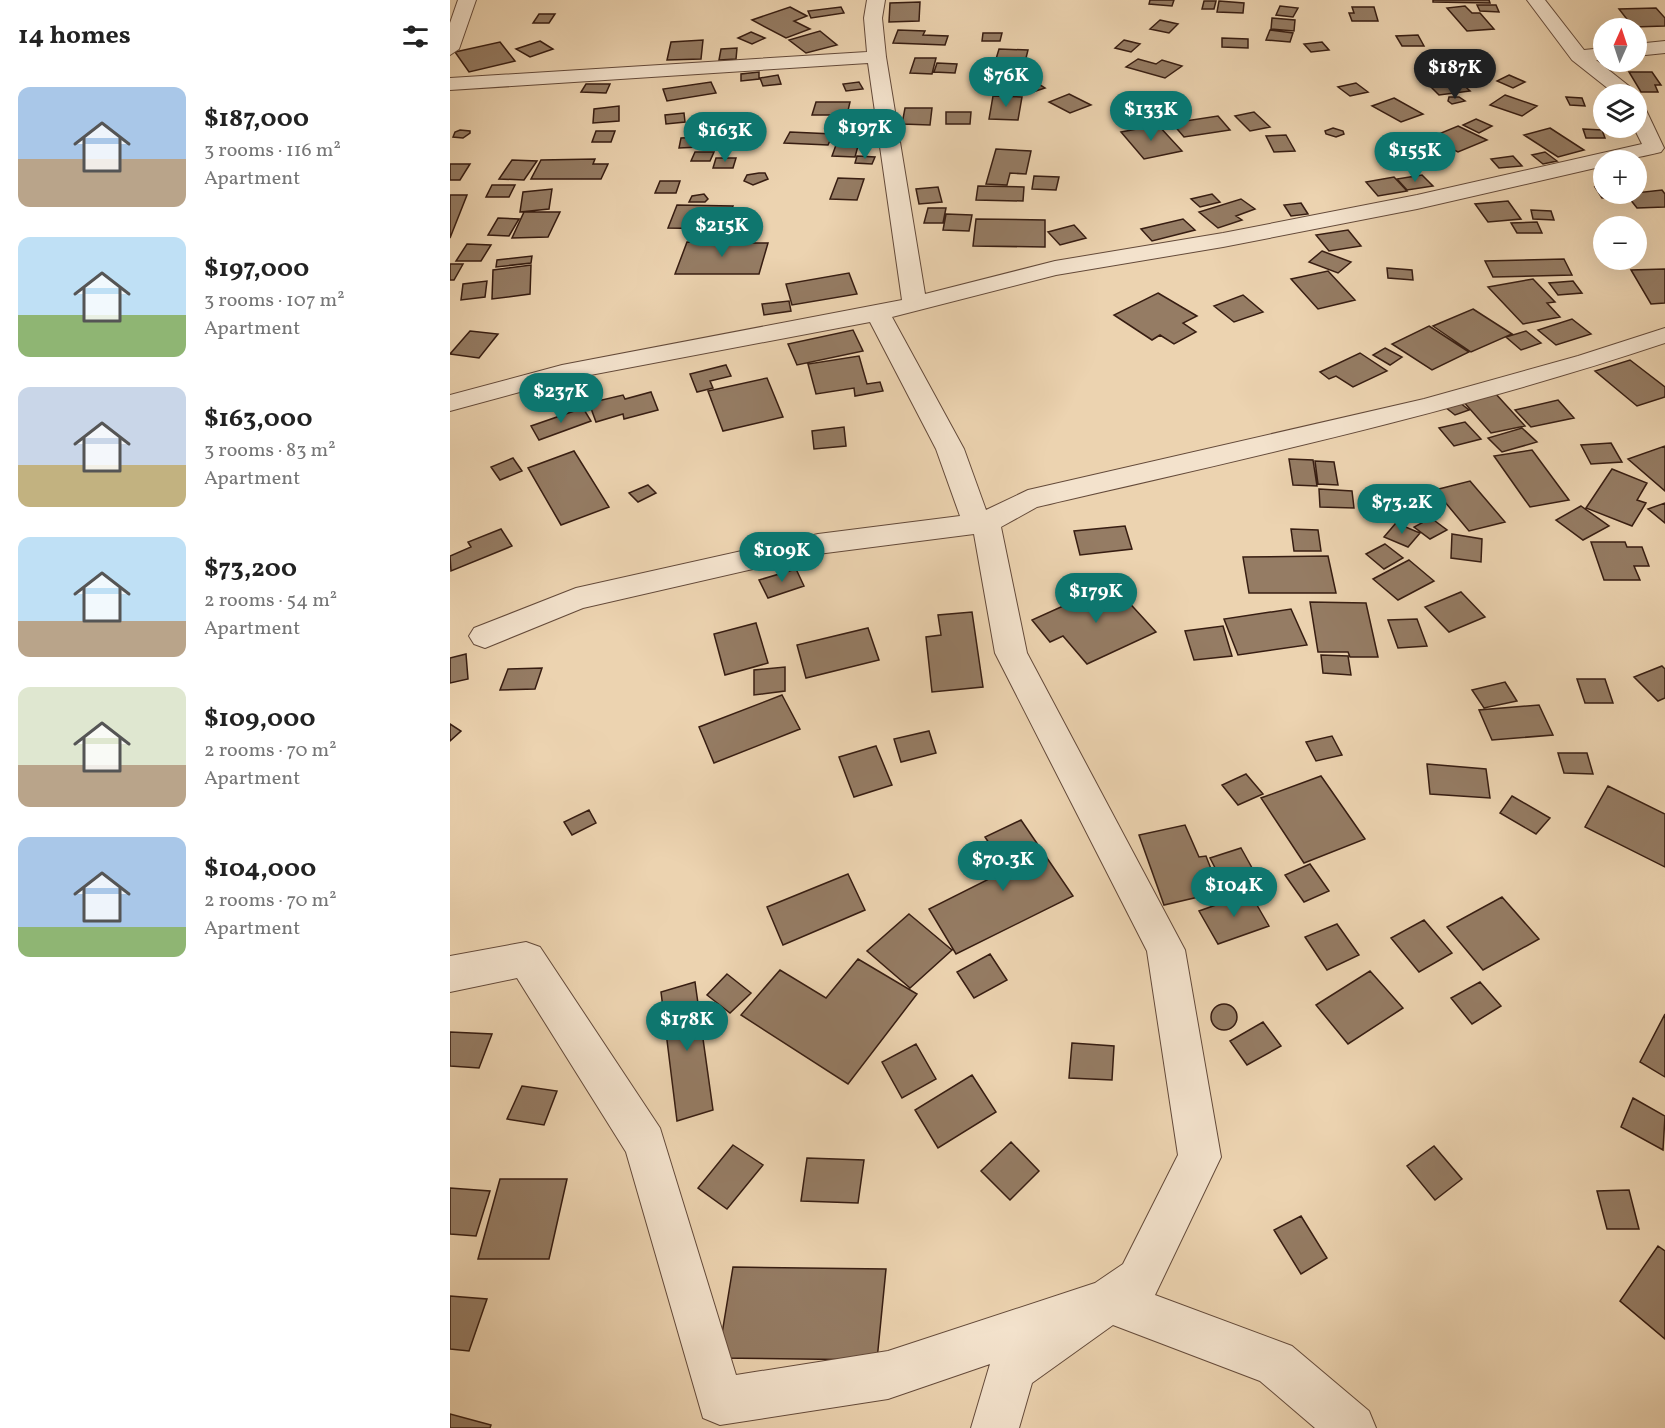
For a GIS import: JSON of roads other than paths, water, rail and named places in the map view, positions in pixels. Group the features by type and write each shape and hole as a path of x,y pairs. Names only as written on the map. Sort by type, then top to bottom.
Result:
{"street":[{"path":"450,50 467,0"},
{"path":"876,0 873,18 877,57 915,304"},
{"path":"1536,0 1579,56 1614,84"},
{"path":"1647,49 1665,47"},
{"path":"1579,56 1593,55"},
{"path":"450,84 877,57"},
{"path":"450,403 562,373 878,313 1055,268 1223,240 1660,154 1647,130"},
{"path":"878,313 950,449 976,520 986,523"},
{"path":"485,636 576,599 818,544 986,523 1028,500 1375,419 1586,363 1665,335"},
{"path":"986,523 1011,653 1058,737 1166,950 1200,1157 1139,1280 1012,1368 995,1428"},
{"path":"450,974 526,959 645,1143 720,1401 888,1375 1110,1301 1275,1364 1352,1428"}]}
